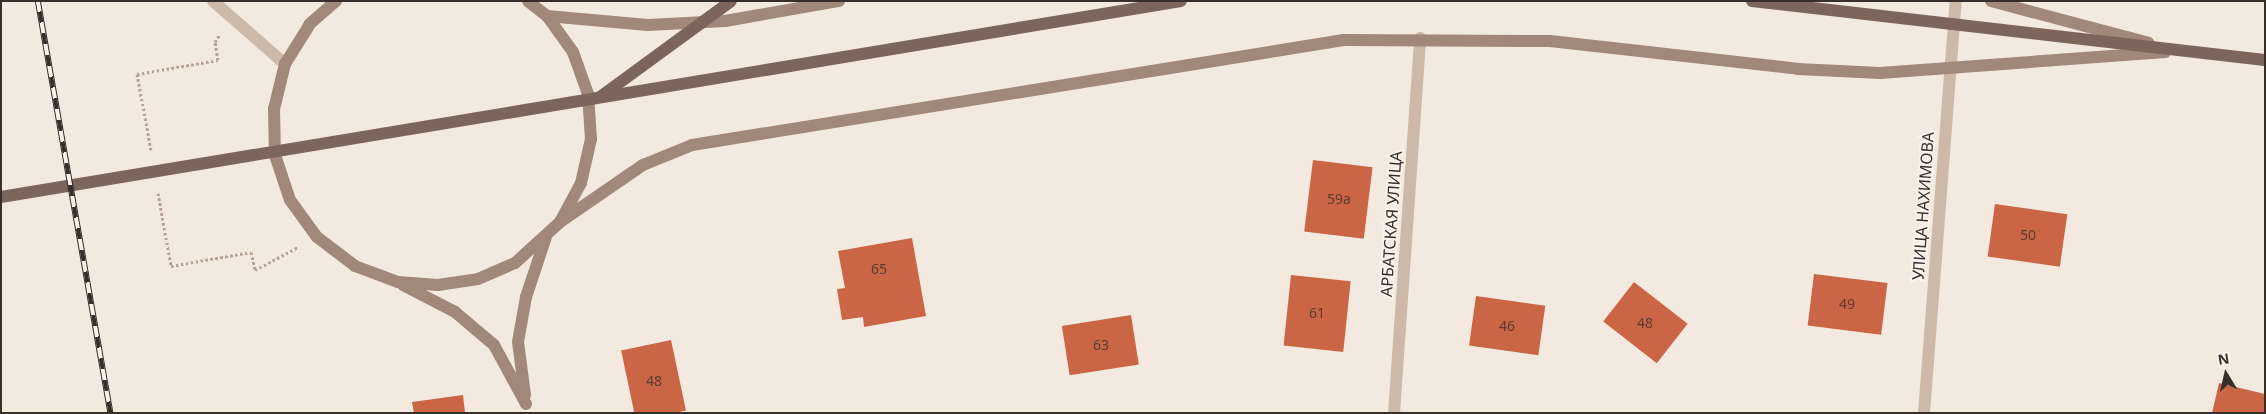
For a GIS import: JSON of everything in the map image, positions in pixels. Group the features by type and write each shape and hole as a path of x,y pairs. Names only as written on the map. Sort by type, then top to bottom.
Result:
{"main road":[{"path":"598,98 731,1"},
{"path":"1,197 1181,1"},
{"path":"1752,1 2265,60"}],"street":[{"path":"213,1 285,64"},
{"path":"336,1 310,24 285,64 274,109 275,155 290,200 318,237 354,266 398,282 455,312 494,345 527,408"},
{"path":"528,1 546,16 573,52 588,94 590,130 581,183 560,222"},
{"path":"546,16 648,25 725,21 839,1"},
{"name":"УЛИЦА НАХИМОВА","path":"1924,413 1956,1"},
{"path":"1991,1 2178,50"},
{"path":"398,282 438,285 478,279 515,262 546,237 560,222 643,166 692,145 1344,40 1420,38 1550,41 1798,69 1950,71 2178,50"},
{"name":"АРБАТСКАЯ УЛИЦА","path":"1394,413 1420,38"},
{"path":"527,408 518,342 526,297 546,237"}],"path":[{"path":"147,127 138,74 218,60 215,42"},
{"path":"162,213 171,266 251,252 255,270 318,237"}],"building":[{"path":"1313,160 1373,167 1364,239 1304,231"},
{"path":"1995,204 2067,214 2060,267 1988,256"},
{"path":"912,238 926,316 864,327 863,317 842,320 837,289 845,288 838,251"},
{"path":"1814,274 1887,283 1881,335 1808,326"},
{"path":"1291,275 1351,281 1343,352 1284,346"},
{"path":"1634,282 1688,324 1657,363 1603,321"},
{"path":"1476,296 1545,306 1538,355 1469,346"},
{"path":"1131,315 1139,364 1070,375 1062,326"},
{"path":"671,340 686,410 674,413 634,413 621,351"},
{"path":"2219,383 2265,394 2265,413 2212,413"},
{"path":"463,395 465,413 414,413 412,402"}],"railway":[{"path":"38,1 111,413"}]}
